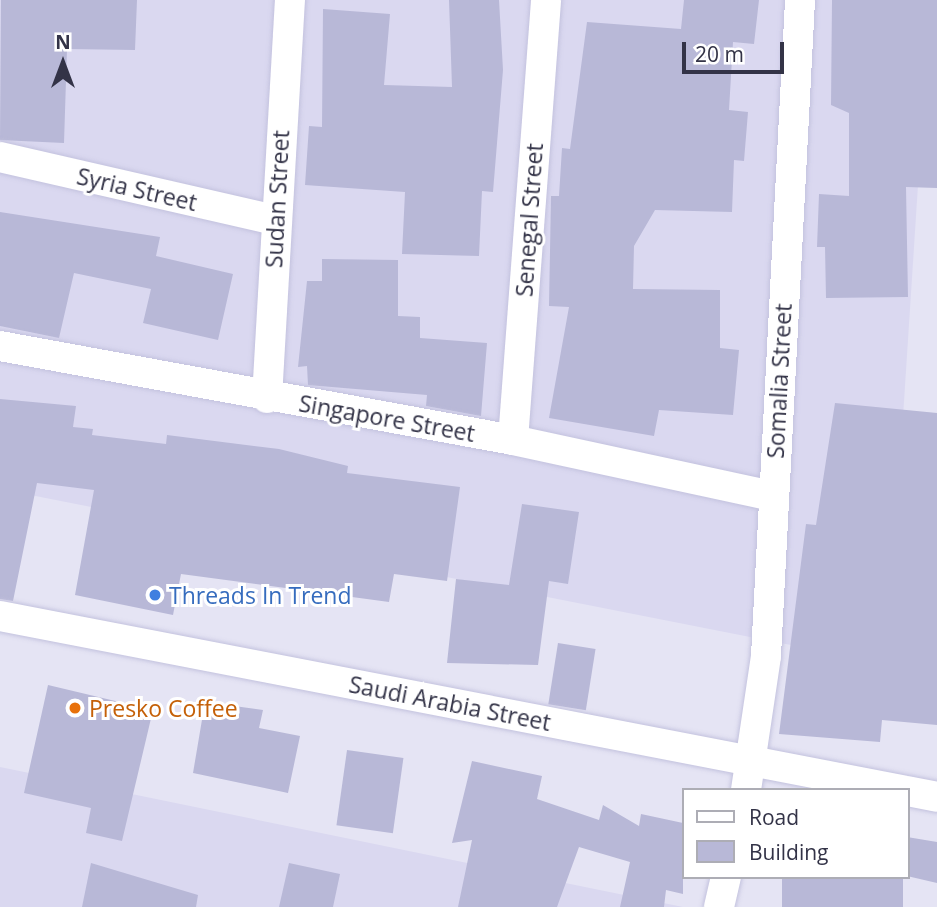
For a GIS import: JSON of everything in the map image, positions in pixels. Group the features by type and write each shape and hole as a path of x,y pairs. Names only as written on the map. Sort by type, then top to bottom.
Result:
{"street":[{"name":"Sudan Street","path":"267,398 275,220 290,0"},
{"name":"Senegal Street","path":"513,440 546,0"},
{"name":"Somalia Street","path":"749,776 766,656 772,496 800,0"},
{"name":"Syria Street","path":"0,158 275,220"},
{"name":"Singapore Street","path":"0,346 267,398 513,440 772,496"},
{"name":"Saudi Arabia Street","path":"0,615 749,776 879,788"},
{"path":"909,791 937,797"},
{"path":"719,907 726,879"}],"shaded area":[{"path":"0,0 930,0 887,664 0,489"},
{"path":"0,767 531,876 683,907 0,907"}],"building":[{"path":"1,0 137,0 135,50 67,49 64,143 0,140"},
{"path":"449,0 499,0 503,70 493,192 482,191 479,256 402,254 405,192 305,185 309,126 322,127 323,9 390,14 384,85 452,87"},
{"path":"684,0 759,0 754,44 733,42 729,110 748,112 744,161 734,160 732,212 655,210 634,246 633,289 720,290 720,348 739,350 733,415 659,410 654,436 549,418 569,307 549,306 551,196 559,196 562,148 570,149 587,22 681,29"},
{"path":"832,0 937,0 937,188 906,187 908,297 826,298 825,247 817,247 819,194 849,196 849,113 831,105"},
{"path":"0,212 160,237 156,256 233,274 218,340 143,323 151,289 74,273 59,338 0,326"},
{"path":"322,259 398,260 398,316 420,317 420,338 487,343 481,416 426,406 427,395 308,385 307,366 298,367 307,281 322,281"},
{"path":"0,399 76,406 73,427 93,429 92,435 166,444 167,435 279,449 348,466 347,473 460,487 447,581 394,574 389,602 181,574 173,615 75,595 94,490 37,483 13,601 0,599"},
{"path":"835,403 937,413 937,725 882,720 880,742 779,734 806,524 816,525"},
{"path":"522,504 579,512 568,584 549,581 538,665 447,663 456,579 509,585"},
{"path":"558,643 596,649 586,710 548,704"},
{"path":"48,685 153,710 122,841 86,833 91,808 24,793"},
{"path":"205,702 263,710 259,728 300,736 288,793 193,773"},
{"path":"347,750 403,758 393,833 336,825"},
{"path":"472,761 542,776 537,799 599,820 603,805 639,826 641,814 682,823 683,894 666,890 664,907 620,907 630,862 579,847 557,907 458,907 472,840 452,843"},
{"path":"909,837 937,842 937,883 909,876"},
{"path":"91,863 198,895 196,907 82,907"},
{"path":"289,863 340,874 333,907 279,907"},
{"path":"782,879 903,879 903,907 782,907"}],"place":[{"name":"Threads In Trend","path":"155,595"},
{"name":"Presko Coffee","path":"75,708"}]}
